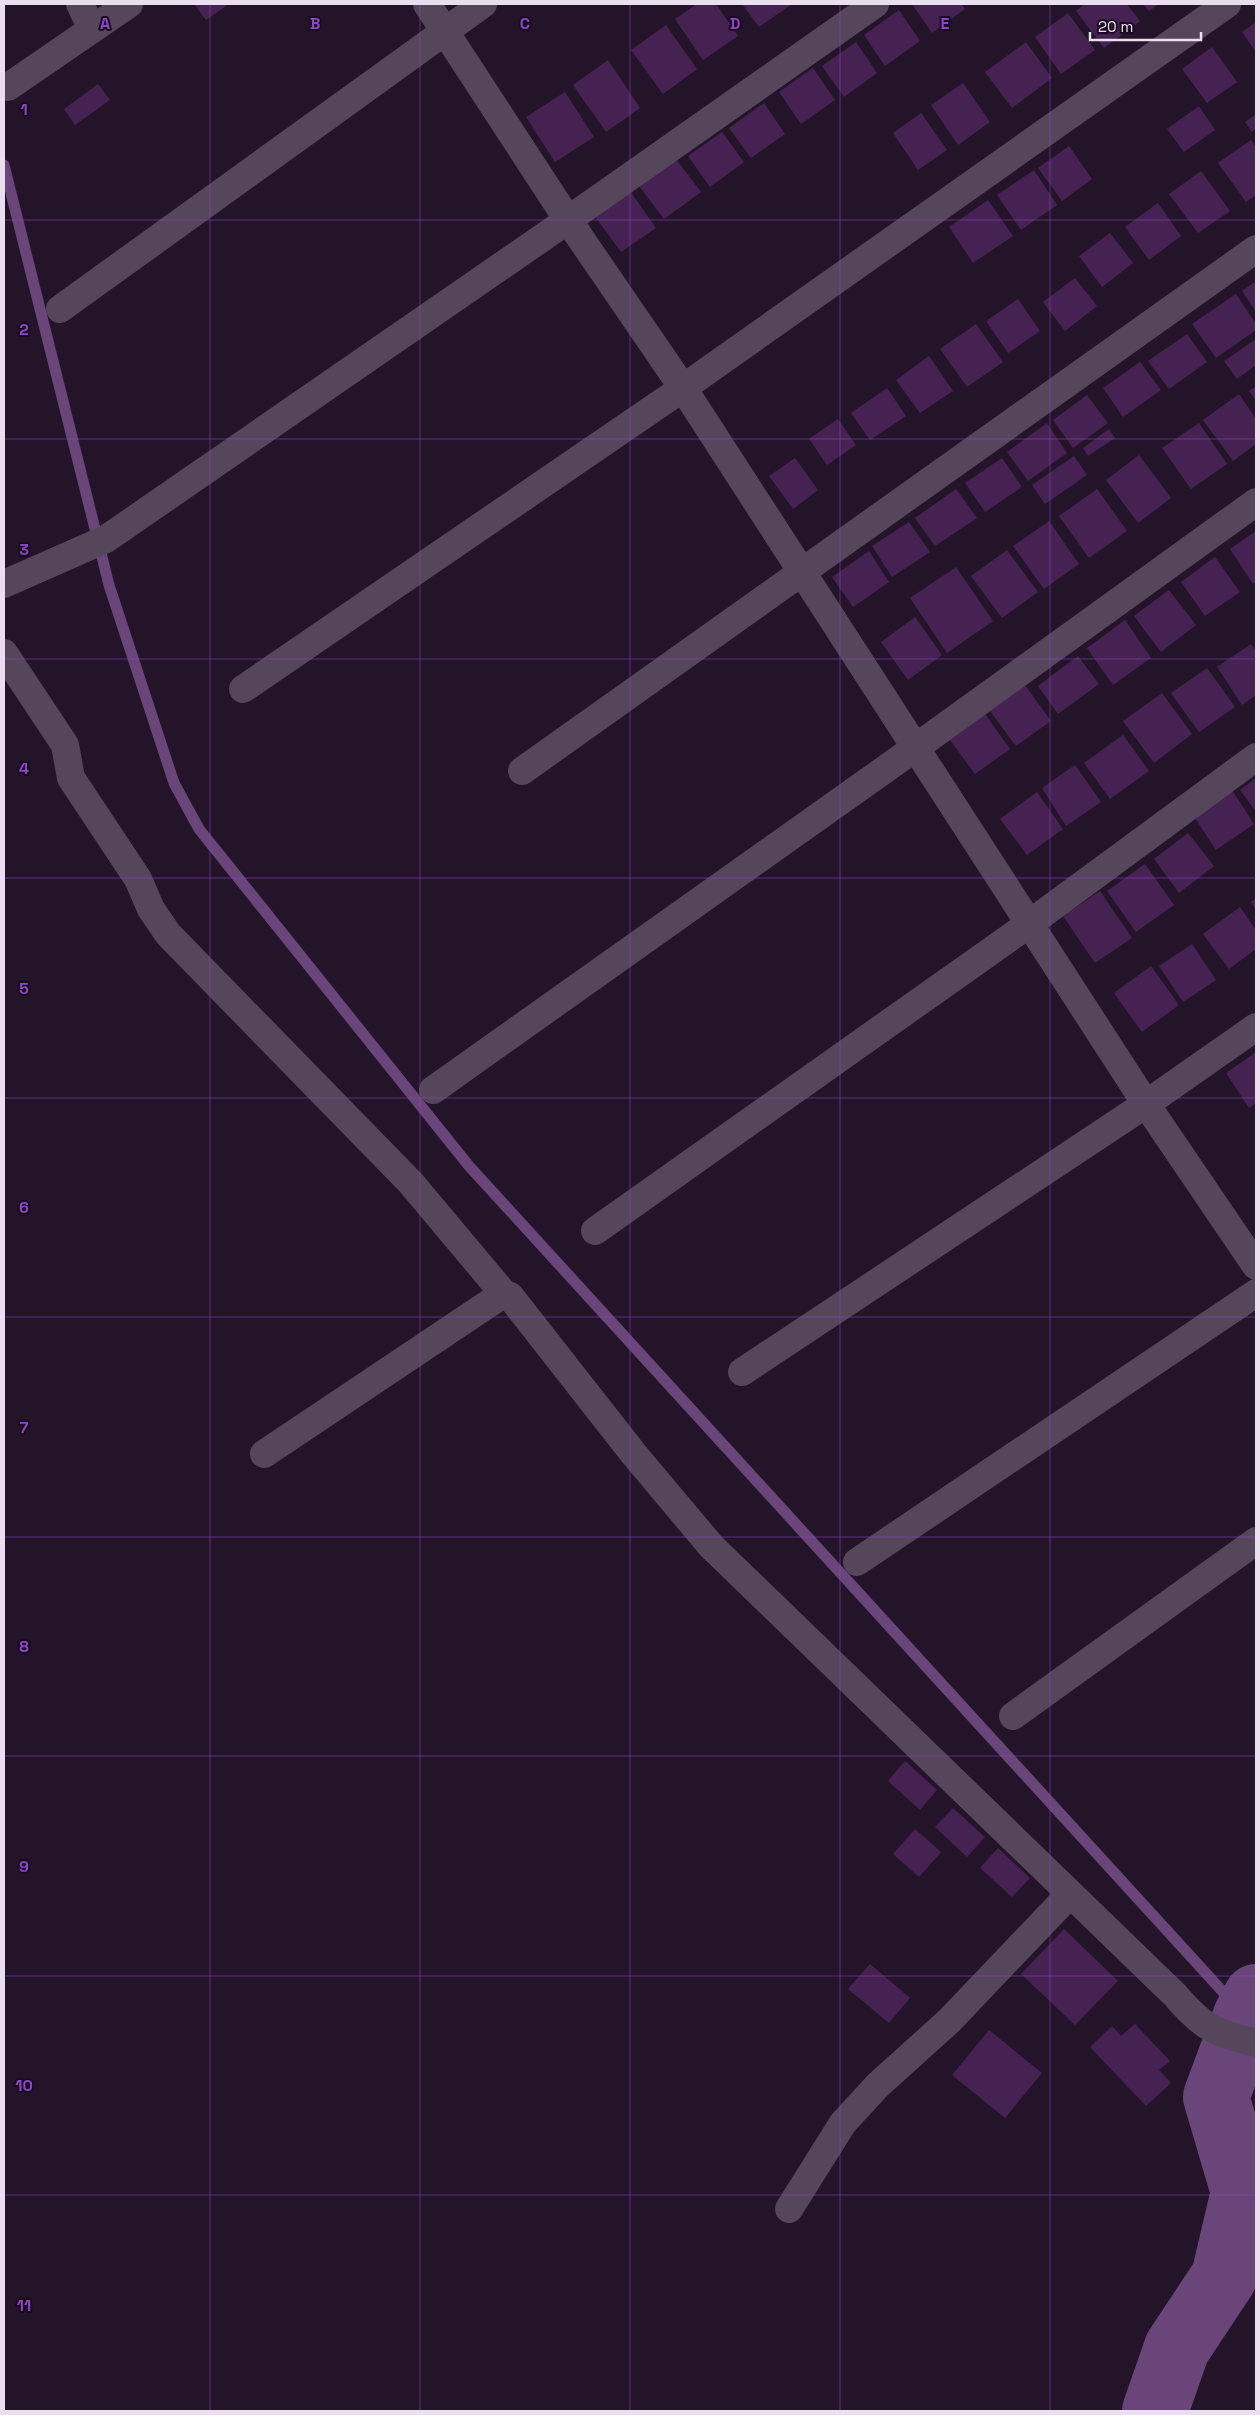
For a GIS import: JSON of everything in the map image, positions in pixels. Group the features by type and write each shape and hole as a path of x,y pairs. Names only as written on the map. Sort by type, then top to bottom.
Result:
{"street":[{"path":"80,4 92,29"},
{"path":"8,87 129,4"},
{"path":"427,4 568,220 683,388 1028,924 1146,1104 1256,1266"},
{"path":"60,309 444,30 483,4"},
{"path":"4,584 106,539 568,220 875,4"},
{"path":"242,689 683,388 1227,4"},
{"path":"522,771 1256,249"},
{"path":"432,1090 915,748 1256,502"},
{"path":"4,653 65,745 71,778 138,879 151,909 168,934 410,1183 504,1294 515,1302 633,1453 711,1546 1175,1995 1192,2016 1220,2034 1256,2043"},
{"path":"595,1231 1028,924 1256,757"},
{"path":"742,1372 1146,1104 1256,1027"},
{"path":"857,1562 1256,1293"},
{"path":"264,1454 504,1294"},
{"path":"1013,1716 1256,1541"},
{"path":"789,2209 843,2123 878,2085 949,2020 1070,1894"}],"building":[{"path":"194,4 229,4 206,20"},
{"path":"697,4 716,4 738,36 703,60 675,19"},
{"path":"742,4 792,4 759,27"},
{"path":"912,4 961,4 965,9 932,33"},
{"path":"1085,4 1127,4 1140,21 1104,48 1076,11"},
{"path":"1143,4 1159,4 1149,11"},
{"path":"899,10 920,41 885,66 864,35"},
{"path":"1068,13 1095,50 1061,74 1035,37"},
{"path":"1256,22 1256,52 1242,32"},
{"path":"666,25 697,69 663,94 631,50"},
{"path":"856,42 877,73 844,97 822,66"},
{"path":"1026,42 1052,78 1012,108 985,72"},
{"path":"1212,47 1237,82 1207,103 1182,69"},
{"path":"608,60 640,108 606,132 573,85"},
{"path":"813,68 835,100 801,124 779,92"},
{"path":"963,83 990,122 958,145 931,105"},
{"path":"98,84 110,100 75,125 64,109"},
{"path":"565,92 594,137 555,162 526,117"},
{"path":"764,103 785,134 751,158 729,128"},
{"path":"1199,106 1215,130 1184,152 1167,129"},
{"path":"921,113 947,150 918,170 893,133"},
{"path":"1256,114 1256,128 1252,132 1245,122"},
{"path":"722,132 744,162 710,187 688,156"},
{"path":"1251,140 1256,148 1256,195 1246,202 1218,163"},
{"path":"1069,146 1092,179 1062,201 1038,168"},
{"path":"676,159 701,192 664,219 639,186"},
{"path":"1034,170 1057,205 1021,230 997,195"},
{"path":"1201,171 1230,211 1198,233 1169,194"},
{"path":"630,191 656,228 621,252 594,215"},
{"path":"988,200 1013,236 973,263 949,227"},
{"path":"1158,203 1181,236 1149,260 1125,227"},
{"path":"1110,233 1133,263 1102,287 1079,256"},
{"path":"1075,278 1097,306 1065,331 1043,302"},
{"path":"1256,281 1256,312 1242,291"},
{"path":"1236,294 1256,324 1256,330 1216,358 1192,324"},
{"path":"1018,299 1040,331 1008,353 986,321"},
{"path":"976,324 1003,362 967,387 940,349"},
{"path":"1187,334 1207,362 1169,389 1148,361"},
{"path":"1256,339 1256,365 1237,379 1224,361"},
{"path":"929,356 953,391 920,413 896,380"},
{"path":"1140,362 1161,390 1123,417 1103,388"},
{"path":"1256,386 1256,401 1249,391"},
{"path":"887,388 906,416 870,440 851,413"},
{"path":"1239,394 1256,419 1256,444 1233,461 1203,420"},
{"path":"1087,395 1108,423 1073,448 1053,420"},
{"path":"838,419 856,445 827,465 809,439"},
{"path":"1047,423 1067,453 1028,481 1007,452"},
{"path":"1199,423 1227,464 1191,489 1162,448"},
{"path":"1109,429 1115,438 1088,456 1083,448"},
{"path":"1139,455 1171,498 1138,523 1106,480"},
{"path":"1074,456 1087,475 1045,504 1032,485"},
{"path":"795,458 818,490 793,509 769,476"},
{"path":"1002,458 1022,487 985,512 965,483"},
{"path":"956,489 977,518 935,546 915,518"},
{"path":"1097,489 1127,531 1089,558 1059,516"},
{"path":"1049,521 1079,564 1044,589 1013,546"},
{"path":"909,522 930,552 892,577 872,546"},
{"path":"1256,531 1256,582 1253,584 1230,549"},
{"path":"1007,550 1038,592 1002,618 971,576"},
{"path":"869,551 889,582 853,607 832,577"},
{"path":"1215,557 1240,592 1205,616 1181,582"},
{"path":"956,567 993,621 947,653 910,598"},
{"path":"1169,590 1196,625 1161,652 1134,616"},
{"path":"915,617 942,655 908,680 881,642"},
{"path":"1125,620 1151,658 1113,685 1087,648"},
{"path":"1251,644 1256,651 1256,695 1242,705 1217,667"},
{"path":"1078,656 1099,684 1058,714 1038,686"},
{"path":"1207,668 1235,707 1199,732 1171,693"},
{"path":"1025,685 1051,721 1016,746 990,711"},
{"path":"1162,693 1192,734 1154,763 1123,721"},
{"path":"985,714 1010,749 975,774 950,740"},
{"path":"1123,735 1149,771 1110,799 1084,763"},
{"path":"1075,765 1101,802 1066,826 1042,788"},
{"path":"1256,778 1256,812 1240,790"},
{"path":"1232,790 1254,824 1216,850 1193,815"},
{"path":"1037,792 1063,829 1027,855 1000,819"},
{"path":"1188,833 1214,866 1179,893 1154,859"},
{"path":"1145,864 1174,905 1136,932 1107,891"},
{"path":"1100,891 1132,938 1095,963 1063,916"},
{"path":"1256,898 1256,910 1251,902"},
{"path":"1240,907 1256,930 1256,949 1229,969 1203,934"},
{"path":"1192,944 1216,980 1183,1002 1159,966"},
{"path":"1151,966 1179,1005 1142,1032 1114,993"},
{"path":"1256,1052 1256,1103 1249,1108 1226,1073"},
{"path":"905,1761 937,1790 920,1810 888,1781"},
{"path":"953,1808 985,1837 967,1857 935,1827"},
{"path":"915,1829 941,1852 919,1877 893,1854"},
{"path":"998,1848 1030,1878 1012,1897 980,1868"},
{"path":"1064,1929 1118,1981 1075,2025 1021,1974"},
{"path":"870,1964 910,1998 889,2023 848,1989"},
{"path":"1135,2024 1170,2061 1159,2070 1171,2083 1146,2106 1090,2047 1112,2026 1121,2036"},
{"path":"989,2030 1042,2073 1005,2118 952,2075"}],"waterway":[{"path":"4,165 109,585 174,783 199,829 469,1166 1256,2028"},
{"path":"1155,2411 1177,2348 1224,2277 1244,2192 1216,2097 1246,2016 1256,1997"}]}
